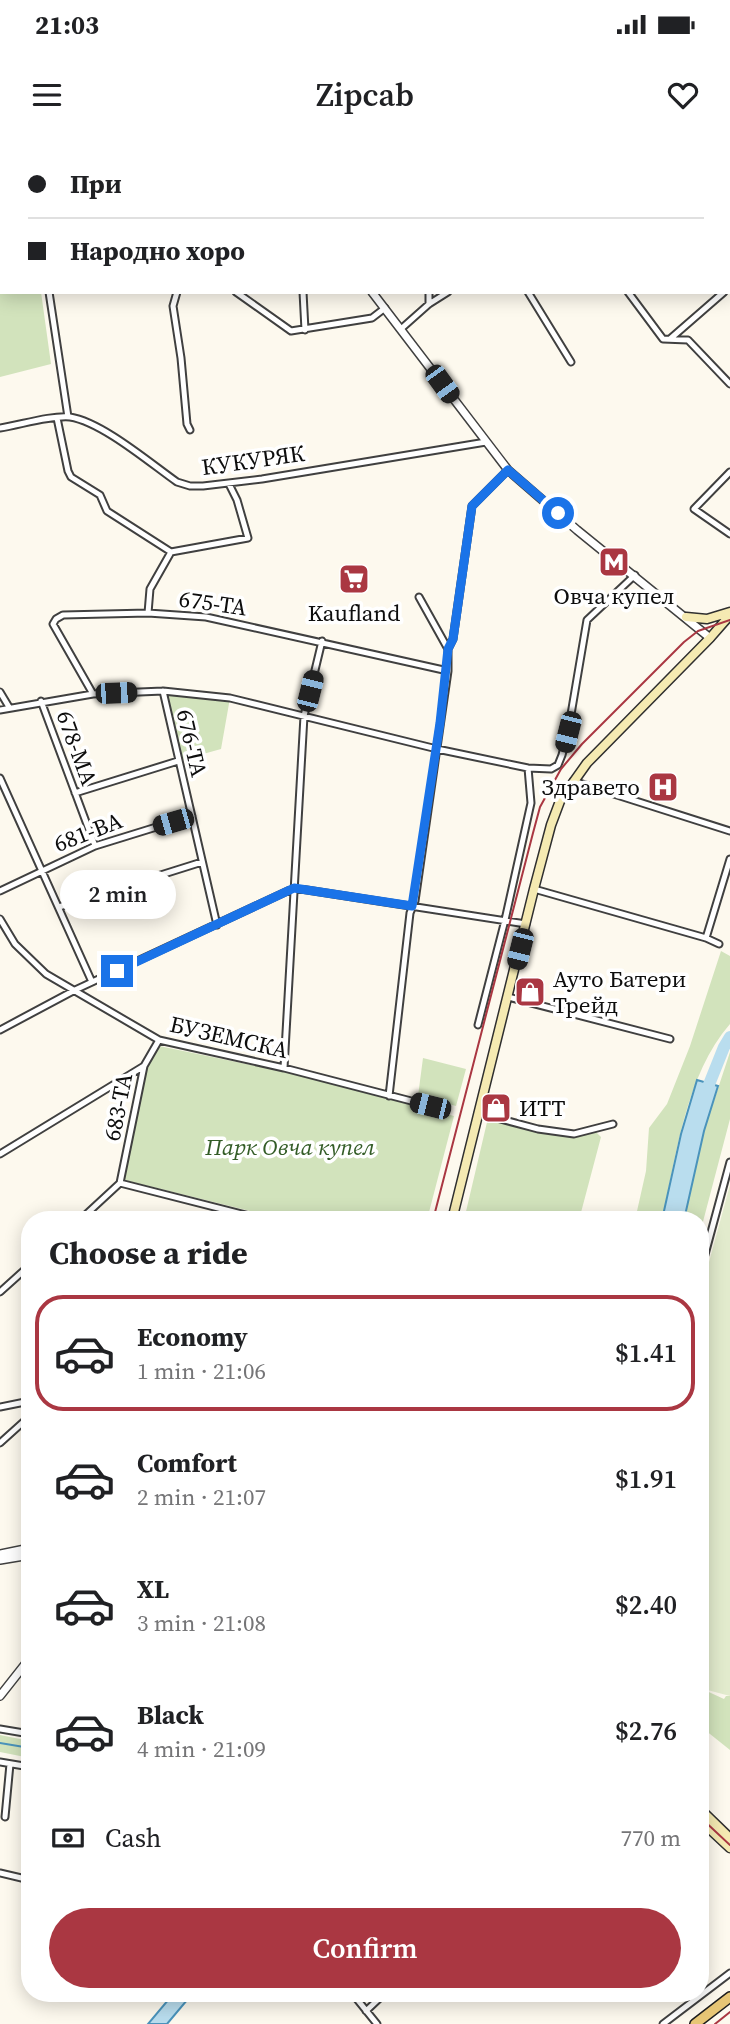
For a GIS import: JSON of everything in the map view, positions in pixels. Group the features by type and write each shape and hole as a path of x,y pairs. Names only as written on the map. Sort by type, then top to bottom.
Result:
{"main road":[{"path":"686,617 707,620 730,614"},
{"path":"454,1211 534,889 560,801 587,763 710,638 730,614"},
{"path":"709,1818 730,1838"},
{"path":"709,1828 730,1848"},
{"path":"695,2024 730,1997"}],"street":[{"path":"49,294 68,417"},
{"path":"176,294 173,306 187,424 190,430"},
{"path":"239,294 288,330 305,330 372,318 385,308"},
{"path":"303,294 305,330"},
{"path":"374,294 508,470 710,638"},
{"path":"429,294 429,304"},
{"path":"402,328 445,294"},
{"path":"529,294 570,362"},
{"path":"629,294 663,339 688,340"},
{"path":"670,340 722,294"},
{"path":"680,331 730,384"},
{"name":"КУКУРЯК","path":"0,428 68,417 83,421 105,432 177,482 190,486 229,484 486,442"},
{"path":"57,418 71,477 99,494 107,511 170,552 248,538 237,500 229,484"},
{"path":"389,1096 412,906 448,671 448,649 453,639 472,506 508,470"},
{"path":"730,472 694,509 730,534"},
{"path":"148,613 150,589 170,552"},
{"path":"0,710 93,694 163,691 230,698 437,749 544,771 558,765 568,732 587,620 635,575"},
{"path":"419,597 448,649"},
{"name":"675-ТА","path":"93,694 53,624 63,615 148,613 206,617 448,671"},
{"path":"284,1068 304,716 322,641"},
{"name":"676-ТА","path":"163,691 217,925"},
{"path":"0,692 9,707"},
{"name":"678-МА","path":"41,701 95,846"},
{"path":"75,793 178,761"},
{"path":"478,1025 531,803 528,768"},
{"path":"0,778 92,982"},
{"path":"573,781 730,831"},
{"name":"681-ВА","path":"0,891 95,846 192,816"},
{"path":"706,938 730,859"},
{"path":"60,907 202,862"},
{"path":"0,1030 75,990 294,888 526,924"},
{"path":"534,889 719,944"},
{"name":"БУЗЕМСКА","path":"0,919 15,944 46,974 159,1040 284,1068 446,1110"},
{"path":"508,997 670,1040"},
{"name":"683-ТА","path":"120,1183 144,1066 159,1040"},
{"path":"0,1154 144,1066"},
{"path":"478,1113 538,1129 574,1134 613,1124"},
{"path":"709,1240 730,1162"},
{"path":"90,1211 120,1183 233,1211"},
{"path":"0,1292 21,1273"},
{"path":"0,1407 21,1403"},
{"path":"0,1443 21,1424"},
{"path":"0,1554 21,1550"},
{"path":"0,1560 21,1556"},
{"path":"0,1696 21,1670"},
{"path":"0,1729 21,1732"},
{"path":"0,1762 21,1766"},
{"path":"5,1817 10,1764"},
{"path":"0,1873 21,1878"},
{"path":"709,1989 730,1973"},
{"path":"359,2002 377,2024"},
{"path":"366,2011 376,2002"},
{"path":"663,2024 692,2002"}],"green space":[{"path":"0,294 41,294 51,364 0,377"},
{"path":"163,691 230,698 221,749 178,761"},
{"path":"721,951 730,956 730,1024 715,1044 693,1091 678,1143 664,1211 637,1211 646,1171 649,1128 667,1104 690,1046"},
{"name":"Парк Овча купел","path":"159,1046 285,1072 454,1116 429,1211 250,1211 124,1180 147,1067"},
{"path":"730,1052 730,1119 706,1211 686,1211 704,1131"},
{"path":"423,1058 466,1069 456,1106 418,1096"},
{"path":"488,1118 537,1132 574,1137 595,1131 601,1137 581,1211 466,1211"},
{"path":"730,1185 730,1696 709,1690 709,1262"},
{"path":"709,1692 724,1699 730,1696 730,1750 709,1733"},
{"path":"0,1735 21,1739 21,1756 0,1752"}],"water":[{"path":"697,1080 718,1086 704,1131 686,1211 664,1211 681,1134"},
{"path":"166,2002 185,2002 167,2024 148,2024"}],"waterway":[{"path":"704,1097 730,1037"},
{"path":"0,1743 21,1746"}],"tram line":[{"path":"435,1211 540,807 561,769 582,744 684,642 698,631 730,620"},
{"path":"709,1825 730,1845"},
{"path":"715,2024 730,2012"}],"place":[{"name":"Овча купел","path":"614,562"},
{"name":"Kaufland","path":"354,579"},
{"name":"Здравето","path":"663,787"},
{"name":"Ауто Батери Трейд","path":"530,992"},
{"name":"ИТТ","path":"496,1108"}],"route":[{"path":"117,971 294,888 412,906 415,901 448,671 448,649 453,639 472,506 508,470 558,513"}]}
